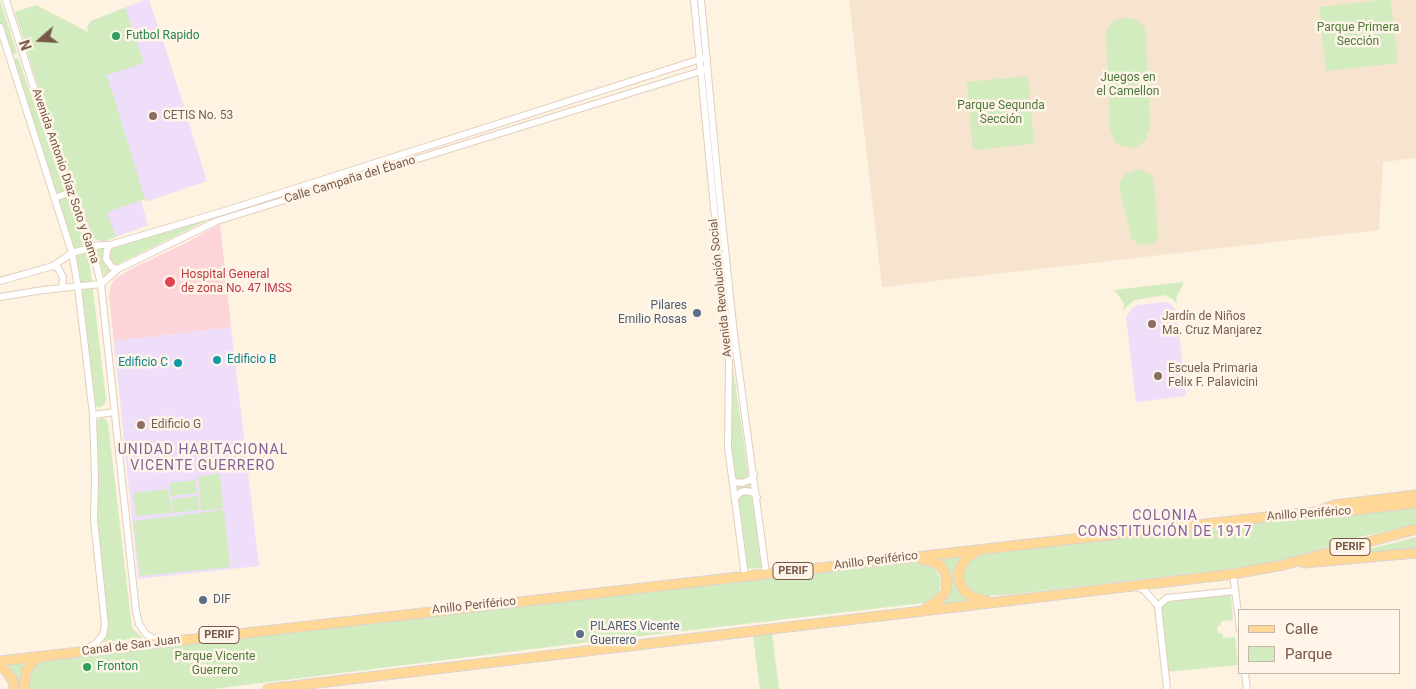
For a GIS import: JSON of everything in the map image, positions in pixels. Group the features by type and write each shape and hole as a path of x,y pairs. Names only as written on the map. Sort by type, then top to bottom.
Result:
{"main road":[{"path":"1316,512 1335,505 1416,495"},
{"name":"Anillo Periférico","path":"277,628 997,547 1416,503"},
{"name":"PERIF","path":"268,689 1233,574 1283,565 1416,529"},
{"path":"997,547 973,553 966,558 959,571 958,578 964,591 973,597 999,602"},
{"path":"1283,565 1416,554"},
{"path":"915,557 930,560 940,565 947,580 946,591 940,599 923,611"},
{"name":"Canal de San Juan","path":"44,655 277,628"},
{"path":"24,689 26,671 33,661 44,655"},
{"name":"PERIF","path":"0,660 44,655"},
{"path":"0,667 6,671 14,689"}],"street":[{"name":"Avenida Antonio Díaz Soto y Gama","path":"6,0 37,98 92,247 101,284 136,611 139,624 146,634 160,642"},
{"name":"Avenida Revolución Social","path":"694,0 729,363 728,447 745,576"},
{"name":"Avenida Revolución Social","path":"701,0 733,325 766,573"},
{"name":"Avenida Antonio Díaz Soto y Gama","path":"0,27 72,253 78,287 93,415 94,520 105,625 103,635 96,643 83,651"},
{"name":"Calle Campaña del Ébano","path":"0,281 54,266 72,253 92,247 110,246 228,210 707,58"},
{"path":"687,64 690,69 689,74"},
{"name":"Calle Campaña del Ébano","path":"101,284 118,269 217,222 708,69"},
{"path":"433,146 436,154"},
{"path":"54,198 72,192"},
{"path":"110,246 107,250 106,259 112,267 118,269"},
{"path":"54,266 58,268 63,277 62,288"},
{"path":"0,297 101,284"},
{"path":"93,415 115,412"},
{"path":"732,479 735,482 742,483 750,480 754,474"},
{"path":"735,498 740,492 745,491 752,492 757,497"},
{"path":"1233,574 1238,614"},
{"path":"1135,586 1145,591 1158,606 1167,689"},
{"path":"1158,606 1167,598 1235,591"},
{"path":"1245,674 1247,689"}],"shaded area":[{"path":"144,0 149,0 207,181 145,202 145,199 141,200 148,225 105,241 97,240 93,237 28,55 89,32 87,27 91,21"},
{"path":"849,0 1416,0 1416,158 1383,162 1379,230 882,287"},
{"name":"Hospital General de zona No. 47 IMSS","path":"220,224 231,327 114,341 109,294 115,279"},
{"path":"1164,302 1171,304 1177,312 1186,396 1136,402 1126,317 1137,305"},
{"path":"231,327 259,566 138,579 114,341"}],"green space":[{"path":"0,0 17,53 10,55 0,23"},
{"name":"Parque Primera Sección","path":"1391,0 1398,63 1326,71 1319,7"},
{"path":"36,5 88,32 87,27 91,21 125,8 144,63 107,75 145,199 107,212 116,237 105,241 97,240 93,237 39,89 15,12"},
{"name":"Juegos en el Camellon","path":"1126,17 1139,21 1144,26 1146,33 1150,128 1145,141 1134,148 1121,146 1115,142 1110,129 1106,34 1108,27 1113,22"},
{"path":"18,58 65,192 53,196 11,60"},
{"name":"Parque Segunda Sección","path":"1028,76 1034,144 973,150 967,82"},
{"path":"1140,169 1150,174 1154,179 1158,239 1154,243 1146,245 1139,244 1132,239 1119,186 1124,175"},
{"path":"67,196 86,245 71,250 55,200"},
{"path":"216,216 116,265 107,259 110,249"},
{"path":"96,249 105,249 103,255 107,267 113,271 105,279"},
{"path":"88,250 106,399 104,405 99,408 95,405 75,254"},
{"path":"1184,282 1176,298 1177,305 1174,300 1165,295 1135,300 1123,311 1124,304 1113,290"},
{"path":"730,348 762,568 745,569 729,448"},
{"path":"101,418 106,419 108,423 132,628 143,638 103,642 107,631 95,523 95,425"},
{"path":"220,475 223,507 221,509 201,511 198,477"},
{"path":"195,480 197,493 171,496 170,483"},
{"path":"168,489 171,513 136,516 133,493"},
{"path":"198,496 199,510 173,513 172,499"},
{"path":"1416,508 1416,525 1359,537 1294,557 1254,566 1007,595 979,596 965,589 960,577 971,557 1035,546 1221,525 1311,519"},
{"path":"224,510 230,567 140,576 133,521"},
{"path":"1416,537 1416,552 1331,559"},
{"path":"967,553 957,564 954,580 973,601 934,605 948,579 928,558"},
{"name":"Parque Vicente Guerrero","path":"921,562 935,568 941,581 937,595 923,603 213,689 25,689 33,664 48,658"},
{"path":"1228,594 1231,596 1233,620 1221,621 1221,625 1218,626 1217,630 1223,634 1223,638 1235,637 1238,665 1166,672 1159,608 1169,602"},
{"path":"772,633 779,689 760,689 753,636"},
{"path":"24,662 20,676 21,689 17,689 4,664"}],"place":[{"name":"Futbol Rapido","path":"116,36"},
{"name":"CETIS No. 53","path":"153,116"},
{"name":"Hospital General de zona No. 47 IMSS","path":"170,282"},
{"name":"Pilares Emilio Rosas","path":"697,313"},
{"name":"Jardín de Niños Ma. Cruz Manjarez","path":"1152,324"},
{"name":"Edificio B","path":"217,360"},
{"name":"Edificio C","path":"178,363"},
{"name":"Escuela Primaria Felix F. Palavicini","path":"1158,376"},
{"name":"Edificio G","path":"141,425"},
{"name":"DIF","path":"203,600"},
{"name":"PILARES Vicente Guerrero","path":"580,634"},
{"name":"Fronton","path":"87,667"}],"district":[{"name":"UNIDAD HABITACIONAL VICENTE GUERRERO","path":"203,458"},
{"name":"COLONIA CONSTITUCIÓN DE 1917","path":"1165,524"}]}
